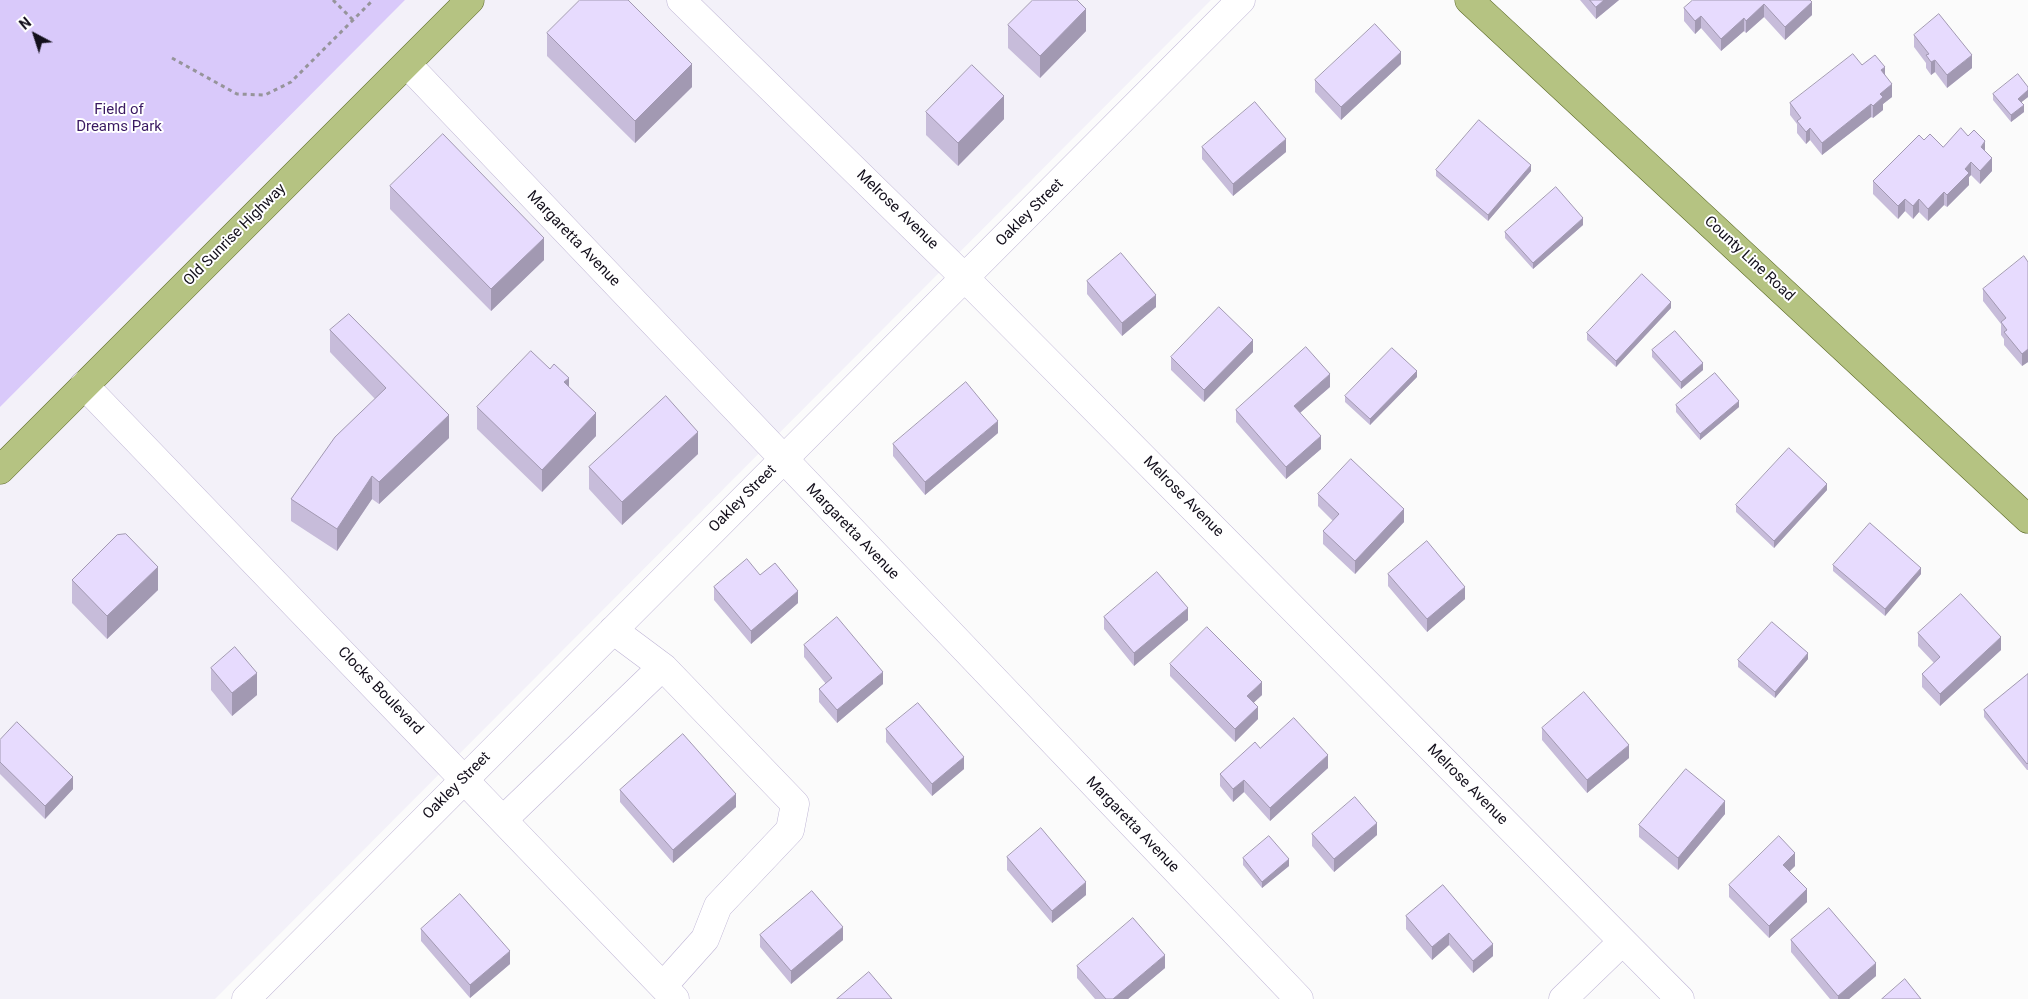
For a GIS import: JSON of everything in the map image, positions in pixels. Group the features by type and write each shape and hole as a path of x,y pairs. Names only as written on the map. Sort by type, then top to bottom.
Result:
{"main road":[{"name":"Old Sunrise Highway","path":"0,470 470,0"},
{"name":"County Line Road","path":"1469,0 2028,519"}],"street":[{"name":"Melrose Avenue","path":"681,0 965,278 1680,999"},
{"name":"Oakley Street","path":"246,999 1241,0"},
{"name":"Margaretta Avenue","path":"407,64 1299,999"},
{"name":"Clocks Boulevard","path":"84,385 669,992"},
{"path":"613,630 662,667 795,804 790,830 718,906 705,938 669,992"},
{"path":"504,819 662,667"},
{"path":"1563,999 1622,942"}],"path":[{"path":"333,0 353,20"},
{"path":"172,58 237,94 265,95 291,82 373,0"}],"shaded area":[{"path":"405,0 1211,0 215,999 0,999 0,407"}],"green space":[{"name":"Field of Dreams Park","path":"0,0 405,0 0,407"}],"building":[{"path":"580,0 628,0 692,64 635,121 547,33"},
{"path":"1033,0 1077,0 1086,9 1040,56 1008,25"},
{"path":"1590,0 1604,0 1596,7"},
{"path":"1693,0 1810,0 1812,2 1785,27 1764,4 1746,21 1744,18 1721,39 1701,16 1695,21 1684,8"},
{"path":"1939,14 1972,55 1947,75 1935,60 1931,62 1926,55 1929,54 1914,35"},
{"path":"1375,24 1401,52 1341,107 1315,80"},
{"path":"1853,54 1862,65 1875,55 1885,67 1881,70 1892,84 1880,94 1883,97 1873,106 1871,104 1822,143 1810,128 1806,132 1797,121 1801,118 1790,103"},
{"path":"972,65 1004,96 958,143 926,112"},
{"path":"2018,74 2028,87 2028,90 2018,99 2024,105 2011,115 1993,94"},
{"path":"1255,102 1286,139 1233,184 1202,147"},
{"path":"1479,120 1531,165 1488,215 1436,170"},
{"path":"1961,128 1968,136 1974,130 1985,141 1981,147 1992,158 1980,171 1971,162 1965,169 1969,173 1947,195 1944,192 1928,209 1919,199 1913,206 1905,199 1898,206 1873,181 1919,135 1924,140 1930,134 1943,147"},
{"path":"443,134 544,238 491,289 390,186"},
{"path":"1556,187 1583,218 1533,263 1505,232"},
{"path":"1121,253 1156,295 1122,323 1087,281"},
{"path":"2024,256 2028,262 2028,349 2022,354 2004,332 2007,330 2001,322 2006,318 1983,289"},
{"path":"1642,274 1671,302 1616,361 1587,333"},
{"path":"1219,307 1253,340 1204,390 1171,357"},
{"path":"349,314 449,415 379,482 372,476 337,529 291,499 335,437 386,388 330,330"},
{"path":"1675,331 1703,363 1681,382 1652,350"},
{"path":"1306,347 1330,374 1294,406 1321,436 1286,467 1236,410"},
{"path":"1392,348 1417,371 1370,419 1345,396"},
{"path":"531,351 550,369 554,364 569,378 564,382 596,413 542,470 477,407"},
{"path":"1715,373 1739,401 1700,434 1676,405"},
{"path":"966,382 998,421 925,482 893,444"},
{"path":"666,396 698,432 622,502 589,467"},
{"path":"1789,448 1827,484 1774,541 1736,505"},
{"path":"1351,459 1404,509 1355,561 1323,531 1339,514 1318,494"},
{"path":"1870,523 1921,568 1885,609 1833,565"},
{"path":"126,534 158,567 107,616 72,580 117,535"},
{"path":"1427,541 1465,587 1427,619 1388,574"},
{"path":"747,559 760,575 775,563 798,591 751,631 714,587"},
{"path":"1157,572 1188,608 1134,653 1104,617"},
{"path":"1961,594 2001,637 1940,694 1922,674 1940,657 1918,633"},
{"path":"837,617 883,672 837,710 819,689 832,678 804,645"},
{"path":"1772,622 1808,653 1775,692 1738,660"},
{"path":"1207,627 1262,682 1247,696 1258,707 1235,729 1170,664"},
{"path":"235,647 257,673 232,693 211,668"},
{"path":"2028,674 2028,763 2027,764 1984,710"},
{"path":"1584,692 1629,745 1587,780 1542,728"},
{"path":"918,703 964,757 932,784 886,729"},
{"path":"1294,718 1328,755 1270,808 1244,780 1233,789 1220,774 1255,742 1260,748"},
{"path":"17,722 73,777 45,806 0,762 0,740"},
{"path":"683,734 736,794 673,850 620,790"},
{"path":"1686,769 1725,801 1678,858 1639,825"},
{"path":"1355,797 1377,823 1334,859 1312,834"},
{"path":"1041,828 1086,882 1052,911 1007,857"},
{"path":"1269,836 1289,859 1262,882 1243,858"},
{"path":"1779,836 1795,853 1783,865 1807,889 1769,926 1729,885"},
{"path":"1443,885 1493,944 1473,961 1449,933 1432,947 1406,916"},
{"path":"812,891 843,927 791,971 760,935"},
{"path":"460,894 510,951 470,985 421,929"},
{"path":"1829,908 1876,963 1838,996 1791,940"},
{"path":"1133,918 1165,955 1113,999 1106,999 1077,966"},
{"path":"869,972 892,999 837,999"},
{"path":"1905,979 1921,999 1882,999"}]}
